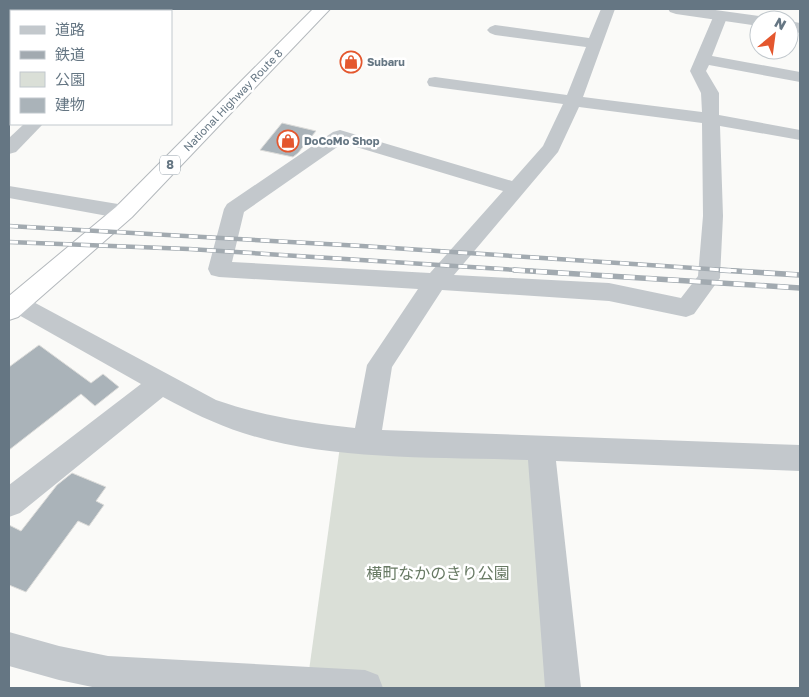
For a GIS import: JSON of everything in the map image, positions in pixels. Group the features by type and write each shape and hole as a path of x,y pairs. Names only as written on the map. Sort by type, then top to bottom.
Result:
{"highway":[{"name":"National Highway Route 8","path":"13,307 124,212 322,9"}],"street":[{"path":"366,442 380,365 436,281 551,148 574,99 608,9"},
{"path":"676,9 749,19"},
{"path":"515,188 340,136 234,209 218,269 609,292 686,308 709,278 713,216 710,93 698,71 721,15"},
{"path":"495,30 595,43"},
{"path":"703,59 800,77"},
{"path":"435,82 574,99 710,119 800,135"},
{"path":"9,148 33,125"},
{"path":"9,192 124,212"},
{"path":"13,307 208,408 245,422 300,434 366,442 800,458"},
{"path":"9,503 162,383"},
{"path":"541,448 563,688"},
{"path":"9,649 59,663 108,673 365,688"}],"green space":[{"path":"9,9 64,10 10,10 9,76"},
{"name":"横町なかのきり公園","path":"341,439 541,449 563,688 365,688 307,685"}],"building":[{"name":"DoCoMo Shop","path":"282,123 316,131 293,157 260,150"},
{"path":"39,345 91,383 103,374 119,387 95,406 81,394 9,450 9,367"},
{"path":"72,473 106,487 96,501 104,505 89,526 78,521 26,592 9,585 9,525 21,531 57,485"}],"railway":[{"path":"9,226 362,246 739,271"},
{"path":"9,242 189,249 533,271"},
{"path":"514,270 800,288"},
{"path":"720,270 800,275"}],"place":[{"name":"Subaru","path":"351,62"},
{"name":"DoCoMo Shop","path":"288,141"}]}
